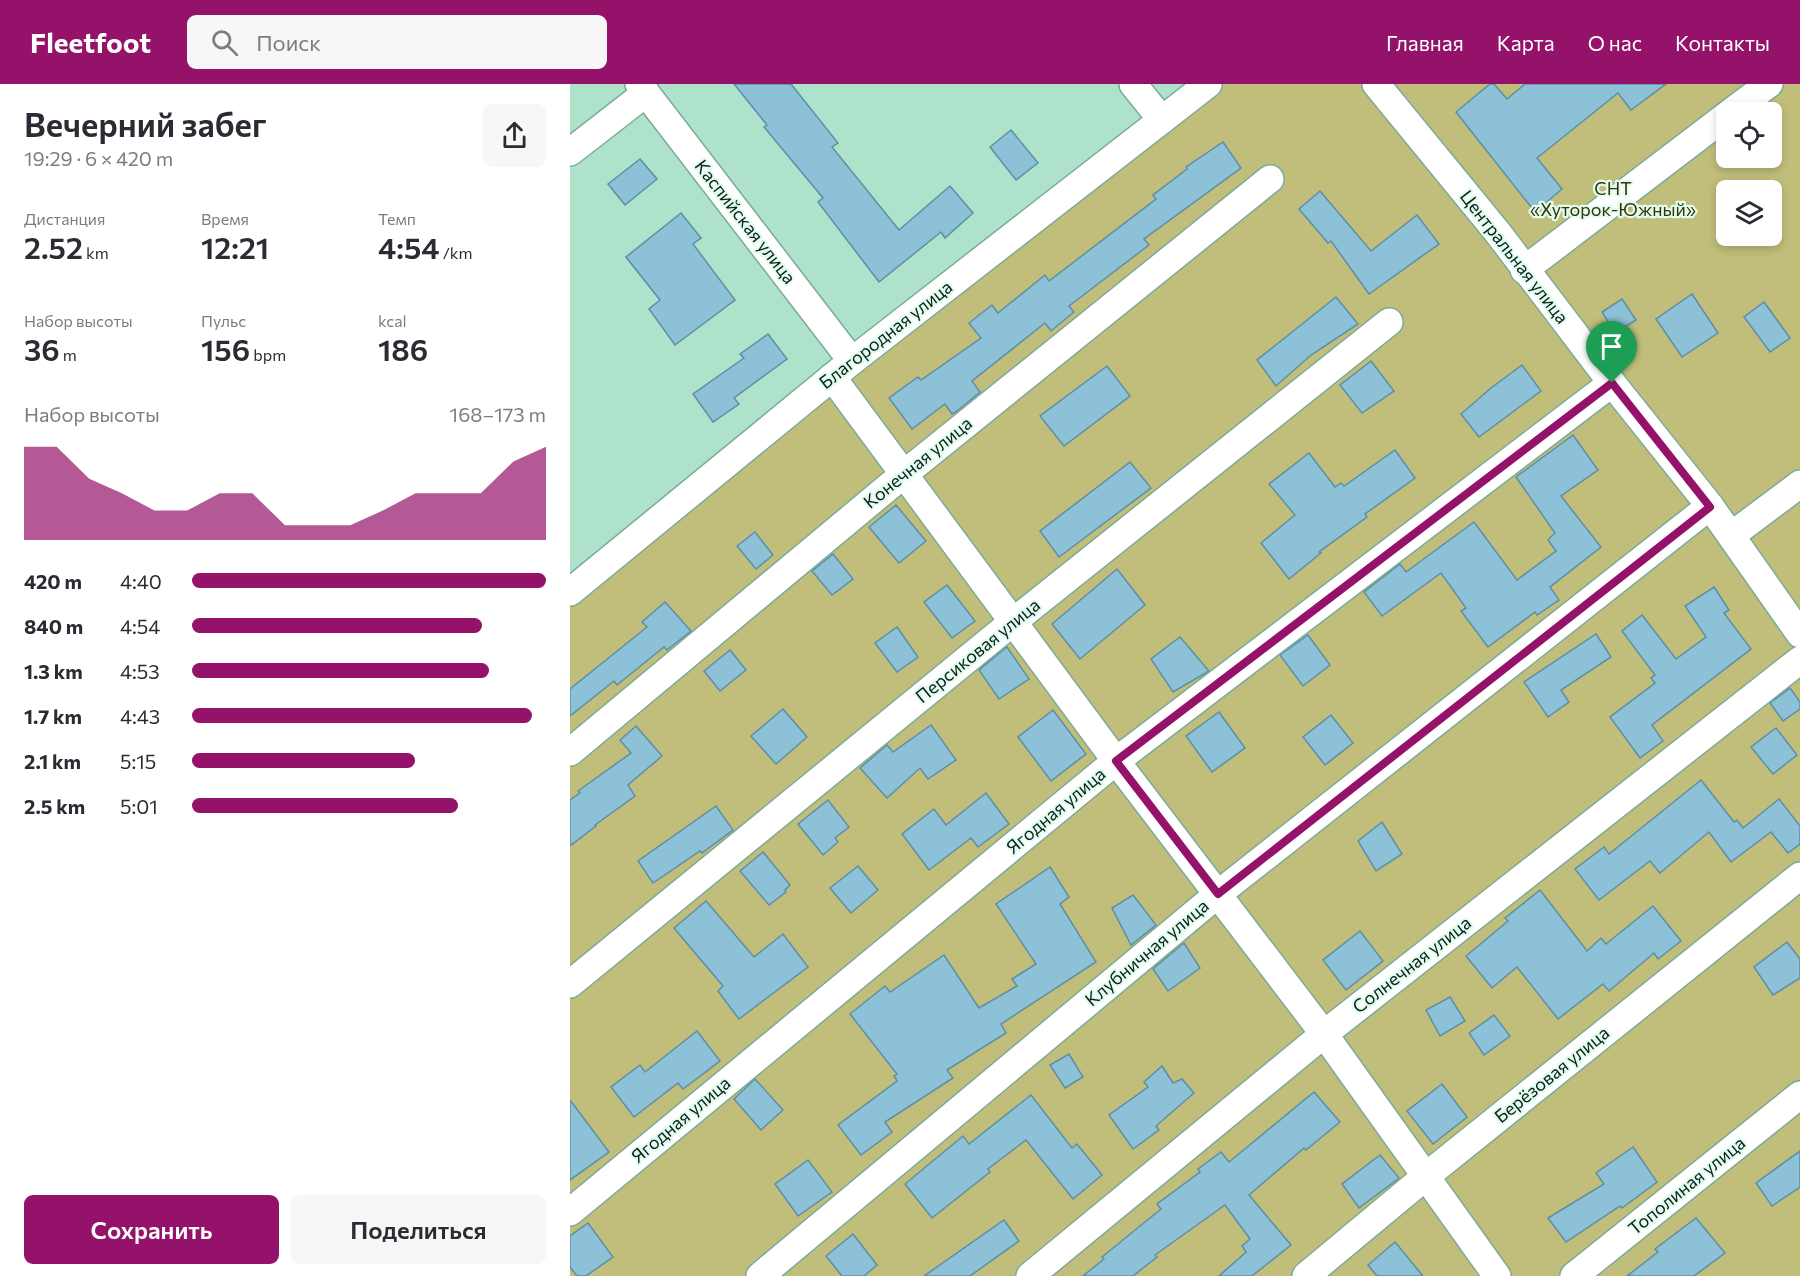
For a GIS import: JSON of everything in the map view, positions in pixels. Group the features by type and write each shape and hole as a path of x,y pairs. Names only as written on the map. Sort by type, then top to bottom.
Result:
{"street":[{"path":"1133,84 1162,120"},
{"name":"Благородная улица","path":"570,592 842,369 1208,84"},
{"name":"Центральная улица","path":"1376,84 1498,233 1524,270 1732,535 1800,634"},
{"path":"1744,102 1768,84"},
{"path":"570,152 642,88"},
{"name":"Каспийская улица","path":"642,88 842,369 904,474 1116,761 1324,1034 1497,1276"},
{"path":"1524,270 1716,124"},
{"name":"Конечная улица","path":"570,752 904,474 1270,179"},
{"name":"Персиковая улица","path":"570,984 1014,621 1389,322"},
{"name":"Ягодная улица","path":"570,1212 1116,761 1612,383"},
{"path":"1732,535 1800,484"},
{"name":"Клубничная улица","path":"760,1276 1218,894 1710,507"},
{"name":"Солнечная улица","path":"1030,1276 1324,1034 1800,660"},
{"name":"Берёзовая улица","path":"1306,1276 1425,1177 1800,876"},
{"name":"Тополиная улица","path":"1574,1276 1800,1095"}],"green space":[{"name":"СНТ «Хуторок-Южный»","path":"1208,84 1800,84 1800,1276 570,1276 570,592"}],"building":[{"path":"734,84 791,84 838,143 832,147 899,230 950,186 973,213 945,238 941,232 879,282 818,202 823,198 764,127 767,125"},
{"path":"1490,84 1494,84 1507,99 1525,84 1666,84 1631,110 1618,93 1537,158 1562,189 1535,212 1456,112"},
{"path":"1011,130 1038,163 1016,180 990,147"},
{"path":"1223,142 1241,168 1144,239 1149,245 1069,306 1074,312 1051,331 1045,323 972,381 980,392 957,411 952,414 945,404 912,429 889,398 918,377 921,380 981,338 969,323 992,305 998,313 1045,275 1049,281 1156,199 1153,195 1187,169 1186,167"},
{"path":"640,159 657,179 625,205 608,184"},
{"path":"1320,191 1371,251 1417,215 1439,244 1369,294 1331,241 1328,243 1299,209"},
{"path":"681,213 701,238 693,244 735,300 675,345 649,309 660,300 626,257"},
{"path":"1692,294 1718,333 1682,357 1656,319"},
{"path":"1336,297 1358,324 1311,355 1276,386 1257,360"},
{"path":"1622,299 1636,320 1615,333 1602,312"},
{"path":"1764,302 1790,338 1770,352 1744,317"},
{"path":"768,334 787,359 734,398 739,404 713,422 693,394 744,358 740,354"},
{"path":"1371,361 1394,391 1362,413 1340,385"},
{"path":"1522,365 1541,391 1479,437 1461,414"},
{"path":"1107,366 1130,396 1064,446 1040,416"},
{"path":"1573,435 1598,470 1561,496 1601,547 1550,587 1559,600 1537,615 1535,612 1488,647 1461,611 1466,608 1441,573 1382,616 1364,592 1400,564 1406,572 1474,522 1517,580 1556,551 1548,540 1555,533 1516,477"},
{"path":"1395,450 1415,478 1365,514 1367,517 1319,552 1321,553 1289,579 1261,543 1295,515 1269,484 1309,453 1335,487 1341,483 1344,486"},
{"path":"1130,462 1151,488 1059,557 1040,531"},
{"path":"896,505 926,541 899,563 869,527"},
{"path":"755,532 773,555 756,569 737,546"},
{"path":"833,554 853,579 832,595 812,571"},
{"path":"1117,569 1145,605 1080,659 1052,624"},
{"path":"947,585 975,621 952,638 924,602"},
{"path":"1714,587 1729,610 1724,613 1751,649 1652,725 1663,741 1640,758 1610,717 1655,683 1651,678 1655,675 1622,631 1642,615 1676,659 1706,637 1685,606"},
{"path":"665,602 691,631 667,650 664,647 617,685 614,681 570,716 570,689 647,627 642,622"},
{"path":"897,627 918,657 897,672 875,643"},
{"path":"1596,634 1611,657 1561,690 1569,702 1548,717 1524,682"},
{"path":"1308,635 1330,665 1303,686 1280,655"},
{"path":"1180,637 1209,671 1173,692 1151,659"},
{"path":"1007,647 1029,679 999,699 979,670"},
{"path":"730,650 746,670 720,691 704,671"},
{"path":"1790,688 1800,702 1800,709 1783,721 1770,703"},
{"path":"783,709 807,737 776,764 751,736"},
{"path":"1053,710 1086,754 1051,781 1018,737"},
{"path":"1219,712 1245,748 1212,772 1186,736"},
{"path":"1331,715 1353,743 1325,765 1303,737"},
{"path":"931,725 956,760 928,779 920,768 887,798 860,768 887,745 893,752"},
{"path":"636,726 662,756 628,785 635,796 570,846 570,800 580,793 578,791 631,753 620,740"},
{"path":"1776,728 1797,755 1773,774 1751,747"},
{"path":"1701,780 1734,822 1737,820 1743,828 1779,799 1800,826 1800,844 1788,853 1771,832 1731,862 1709,832 1660,873 1650,861 1599,900 1575,869 1604,847 1609,854"},
{"path":"986,793 1009,824 978,847 971,838 929,870 902,834 934,809 946,825"},
{"path":"828,800 849,827 835,838 838,842 823,855 798,824"},
{"path":"716,806 733,830 702,853 700,851 653,883 638,861"},
{"path":"1382,822 1402,854 1376,871 1358,841"},
{"path":"763,852 790,885 785,890 786,892 769,905 740,871"},
{"path":"858,866 878,890 851,913 830,888"},
{"path":"1050,867 1069,897 1060,904 1096,962 1001,1024 1006,1033 947,1070 953,1078 885,1122 892,1132 861,1155 838,1125 897,1081 894,1076 897,1074 850,1014 885,986 890,992 944,955 979,1008 1017,986 1012,979 1036,964 996,904"},
{"path":"1540,890 1587,951 1601,938 1606,944 1653,906 1681,941 1658,959 1654,953 1609,991 1603,984 1558,1019 1517,967 1492,988 1466,956 1508,921 1505,918"},
{"path":"1133,895 1156,925 1131,945 1112,908"},
{"path":"706,901 754,957 783,934 808,967 739,1019 718,991 723,986 674,928"},
{"path":"1360,931 1383,961 1346,990 1323,960"},
{"path":"1787,942 1800,959 1800,978 1773,995 1754,967"},
{"path":"1184,943 1200,968 1168,991 1153,969"},
{"path":"1450,997 1465,1021 1440,1036 1426,1010"},
{"path":"1494,1015 1510,1036 1484,1055 1469,1033"},
{"path":"697,1031 720,1061 683,1089 678,1083 634,1117 611,1087 640,1065 645,1072"},
{"path":"1069,1054 1083,1077 1065,1088 1050,1065"},
{"path":"1162,1066 1173,1083 1182,1079 1194,1093 1156,1126 1159,1130 1133,1149 1109,1115 1148,1087 1144,1082"},
{"path":"755,1079 783,1110 761,1130 734,1099"},
{"path":"1442,1084 1467,1117 1433,1144 1407,1111"},
{"path":"1314,1092 1340,1122 1306,1150 1304,1148 1249,1195 1291,1245 1252,1276 1219,1276 1246,1252 1242,1246 1250,1239 1225,1205 1155,1255 1157,1257 1133,1276 1083,1276 1104,1259 1102,1257 1161,1209 1157,1204 1200,1172 1198,1169 1221,1152 1229,1162"},
{"path":"1031,1095 1072,1148 1077,1144 1102,1175 1073,1199 1026,1140 988,1169 990,1172 932,1218 905,1184 963,1136 969,1144"},
{"path":"570,1100 609,1152 570,1180"},
{"path":"1633,1147 1657,1182 1622,1208 1620,1206 1566,1242 1548,1218 1604,1184 1596,1173"},
{"path":"1800,1151 1800,1187 1772,1206 1756,1183"},
{"path":"1380,1155 1399,1178 1359,1208 1342,1184"},
{"path":"808,1160 832,1192 798,1216 775,1184"},
{"path":"1696,1218 1725,1253 1694,1276 1627,1276 1658,1252 1655,1249"},
{"path":"1004,1220 1019,1241 970,1276 924,1276"},
{"path":"588,1223 613,1257 586,1276 577,1276 570,1267 570,1236"},
{"path":"853,1234 877,1265 864,1276 842,1276 826,1256"},
{"path":"1395,1242 1423,1276 1377,1276 1368,1265"}],"route":[{"path":"1612,383 1710,507 1218,894 1116,761 1612,383"}]}
